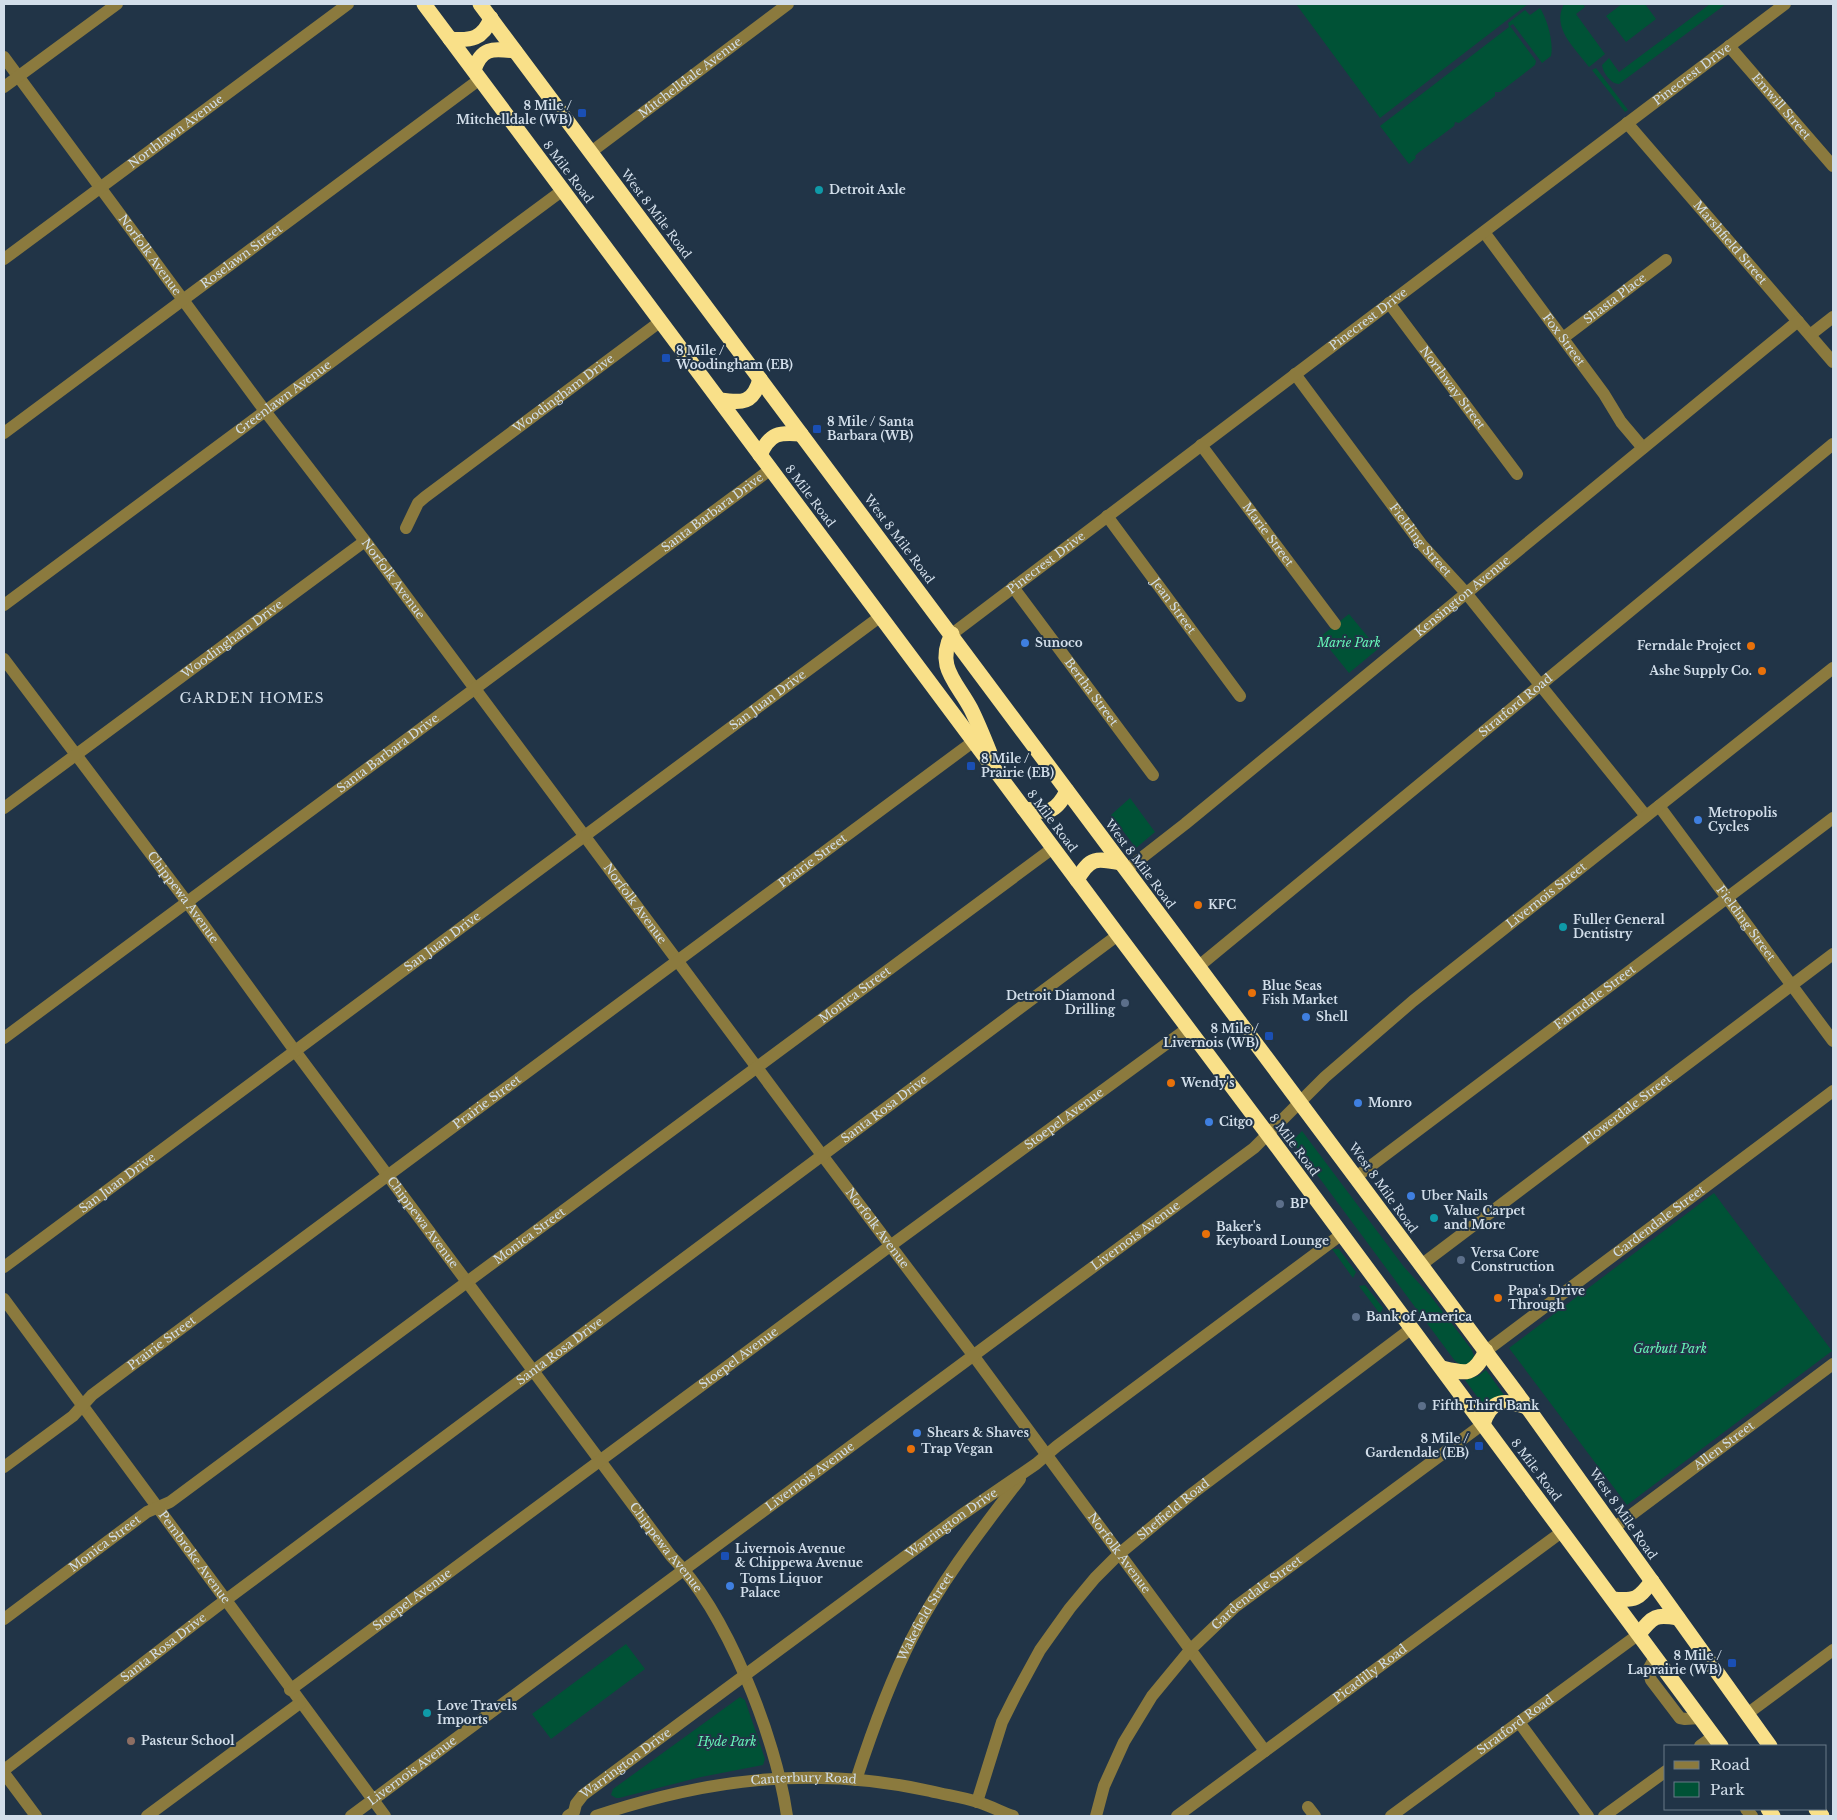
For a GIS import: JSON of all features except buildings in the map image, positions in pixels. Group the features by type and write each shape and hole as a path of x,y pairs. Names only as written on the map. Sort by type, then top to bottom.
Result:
{"highway":[{"name":"8 Mile Road","path":"424,4 1268,1134 1718,1741"},
{"name":"West 8 Mile Road","path":"480,4 1527,1407 1615,1527 1769,1745"},
{"path":"450,39 460,40 477,37 483,32 491,18"},
{"path":"477,74 479,58 488,50 516,51"},
{"path":"720,400 735,402 748,399 757,391 760,380"},
{"path":"760,454 773,436 787,433 801,434"},
{"path":"952,634 946,652 949,674 971,708 1000,776"},
{"path":"1024,809 1041,812 1052,810 1061,804 1067,791"},
{"path":"1077,880 1085,866 1091,861 1105,860 1124,866"},
{"path":"1442,1368 1458,1372 1472,1371 1477,1367 1486,1352"},
{"path":"1483,1424 1487,1413 1496,1404 1511,1402 1527,1407"},
{"path":"1612,1599 1630,1600 1636,1598 1642,1595 1652,1581"},
{"path":"1639,1634 1647,1623 1656,1617 1678,1618"}],"street":[{"path":"4,87 117,4"},
{"name":"Northlawn Avenue","path":"4,259 348,4"},
{"name":"Mitchelldale Avenue","path":"591,152 788,4"},
{"name":"Pinecrest Drive","path":"952,634 1785,4"},
{"name":"Emwill Street","path":"1729,46 1833,166"},
{"name":"Norfolk Avenue","path":"4,57 182,300 365,541 973,1355 1265,1751"},
{"name":"Roselawn Street","path":"4,433 182,300 477,74"},
{"name":"Marshfield Street","path":"1627,124 1833,362"},
{"name":"Greenlawn Avenue","path":"4,605 563,190"},
{"name":"Fox Street","path":"1484,232 1604,394 1621,422 1643,448"},
{"name":"Shasta Place","path":"1563,338 1666,260"},
{"name":"Northway Street","path":"1389,303 1517,474"},
{"path":"1810,335 1833,317"},
{"name":"Woodingham Drive","path":"406,528 418,503 425,497 661,321"},
{"name":"Kensington Avenue","path":"1124,866 1466,594 1798,321"},
{"name":"Fielding Street","path":"1295,374 1422,545 1466,594 1646,816"},
{"name":"Stratford Road","path":"1199,966 1833,444"},
{"name":"Marie Street","path":"1201,445 1335,624"},
{"name":"Santa Barbara Drive","path":"4,1038 771,469"},
{"name":"Jean Street","path":"1106,516 1240,696"},
{"name":"Woodingham Drive","path":"4,808 365,541"},
{"name":"Bertha Street","path":"1012,587 1153,775"},
{"name":"San Juan Drive","path":"4,1267 881,616"},
{"name":"Chippewa Avenue","path":"4,659 187,902 295,1051 671,1556 694,1582 717,1620 745,1675 775,1762 787,1816"},
{"name":"Livernois Street","path":"1268,1134 1337,1067 1413,1001 1833,668"},
{"name":"Prairie Street","path":"4,1467 73,1416 92,1395 121,1373 974,740"},
{"name":"Fielding Street","path":"1659,806 1833,1041"},
{"name":"Farmdale Street","path":"1356,1177 1833,818"},
{"name":"Monica Street","path":"4,1619 147,1512 169,1502 1054,848"},
{"name":"Santa Rosa Drive","path":"4,1771 224,1600 1118,935"},
{"name":"Flowerdale Street","path":"1421,1265 1833,954"},
{"name":"Stoepel Avenue","path":"290,1690 1188,1028"},
{"name":"Gardendale Street","path":"1486,1352 1833,1091"},
{"name":"Livernois Avenue","path":"351,1816 1254,1148 1268,1134"},
{"name":"Warrington Drive","path":"575,1815 576,1804 583,1795 960,1516 1046,1456 1342,1234"},
{"name":"Pembroke Avenue","path":"5,1303 385,1816"},
{"name":"Sheffield Road","path":"977,1802 1002,1722 1029,1670 1070,1608 1095,1578 1119,1554 1192,1493 1412,1328"},
{"name":"Allen Street","path":"1615,1527 1833,1364"},
{"name":"Gardendale Street","path":"1096,1816 1104,1786 1124,1742 1152,1696 1190,1650 1235,1607 1483,1424"},
{"name":"Wakefield Street","path":"856,1780 879,1712 913,1636 955,1566 1026,1470"},
{"name":"Picadilly Road","path":"1177,1816 1563,1531"},
{"name":"Stratford Road","path":"1392,1816 1639,1634"},
{"path":"1747,1714 1833,1650"},
{"path":"147,1816 300,1703"},
{"path":"1519,1722 1588,1816"},
{"path":"1704,1745 1718,1741"},
{"path":"4,1771 36,1816"},
{"path":"1604,1816 1664,1772"},
{"name":"Canterbury Road","path":"596,1816 648,1799 677,1792 724,1784 779,1778 818,1778 856,1780 914,1788 977,1802 1013,1816"}],"green space":[{"path":"1296,4 1528,4 1380,118"},
{"path":"1564,4 1583,4 1585,7 1576,14 1605,54 1589,67 1566,37 1560,21"},
{"path":"1622,4 1645,4 1656,19 1626,42 1606,16"},
{"path":"1710,4 1726,4 1619,84 1610,80 1606,75 1602,65 1609,58 1619,72"},
{"path":"1540,8 1545,18 1552,44 1551,56 1542,63 1513,24 1510,26 1536,61 1535,65 1500,92 1495,92 1495,96 1459,123 1455,122 1454,126 1418,153 1415,156 1416,158 1409,164 1380,126 1509,27 1508,23 1525,10 1530,15"},
{"path":"1596,68 1628,110 1625,112 1592,70"},
{"name":"Marie Park","path":"1349,614 1378,649 1349,673 1320,637"},
{"path":"1130,798 1155,832 1136,848 1111,815"},
{"path":"1302,1131 1404,1267 1429,1294 1472,1350 1474,1356 1470,1364 1461,1365 1455,1361 1292,1141"},
{"name":"Garbutt Park","path":"1714,1193 1832,1351 1627,1505 1509,1348"},
{"path":"1332,1249 1339,1249 1356,1272 1353,1278"},
{"path":"1365,1285 1383,1308 1380,1314 1359,1286"},
{"path":"1486,1370 1504,1395 1484,1406 1465,1380 1478,1376"},
{"path":"626,1644 645,1669 551,1739 532,1714"},
{"name":"Hyde Park","path":"740,1697 745,1700 765,1759 763,1765 701,1777 619,1798 611,1795 613,1789"}],"place":[{"name":"8 Mile / Mitchelldale (WB)","path":"582,113"},
{"name":"Detroit Axle","path":"819,190"},
{"name":"8 Mile / Woodingham (EB)","path":"666,358"},
{"name":"8 Mile / Santa Barbara (WB)","path":"817,429"},
{"name":"Sunoco","path":"1025,643"},
{"name":"Ferndale Project","path":"1751,646"},
{"name":"Ashe Supply Co.","path":"1762,671"},
{"name":"8 Mile / Prairie (EB)","path":"971,766"},
{"name":"Metropolis Cycles","path":"1698,820"},
{"name":"KFC","path":"1198,905"},
{"name":"Fuller General Dentistry","path":"1563,927"},
{"name":"Blue Seas Fish Market","path":"1252,993"},
{"name":"Detroit Diamond Drilling","path":"1125,1003"},
{"name":"Shell","path":"1306,1017"},
{"name":"8 Mile / Livernois (WB)","path":"1269,1036"},
{"name":"Wendy's","path":"1171,1083"},
{"name":"Monro","path":"1358,1103"},
{"name":"Citgo","path":"1209,1122"},
{"name":"Uber Nails","path":"1411,1196"},
{"name":"BP","path":"1280,1204"},
{"name":"Value Carpet and More","path":"1434,1218"},
{"name":"Baker's Keyboard Lounge","path":"1206,1234"},
{"name":"Versa Core Construction","path":"1461,1260"},
{"name":"Papa's Drive Through","path":"1498,1298"},
{"name":"Bank of America","path":"1356,1317"},
{"name":"Fifth Third Bank","path":"1422,1406"},
{"name":"Shears & Shaves","path":"917,1433"},
{"name":"8 Mile / Gardendale (EB)","path":"1479,1446"},
{"name":"Trap Vegan","path":"911,1449"},
{"name":"Livernois Avenue & Chippewa Avenue","path":"725,1556"},
{"name":"Toms Liquor Palace","path":"730,1586"},
{"name":"8 Mile / Laprairie (WB)","path":"1732,1663"},
{"name":"Love Travels Imports","path":"427,1713"},
{"name":"Pasteur School","path":"131,1741"}],"district":[{"name":"GARDEN HOMES","path":"252,698"}]}
